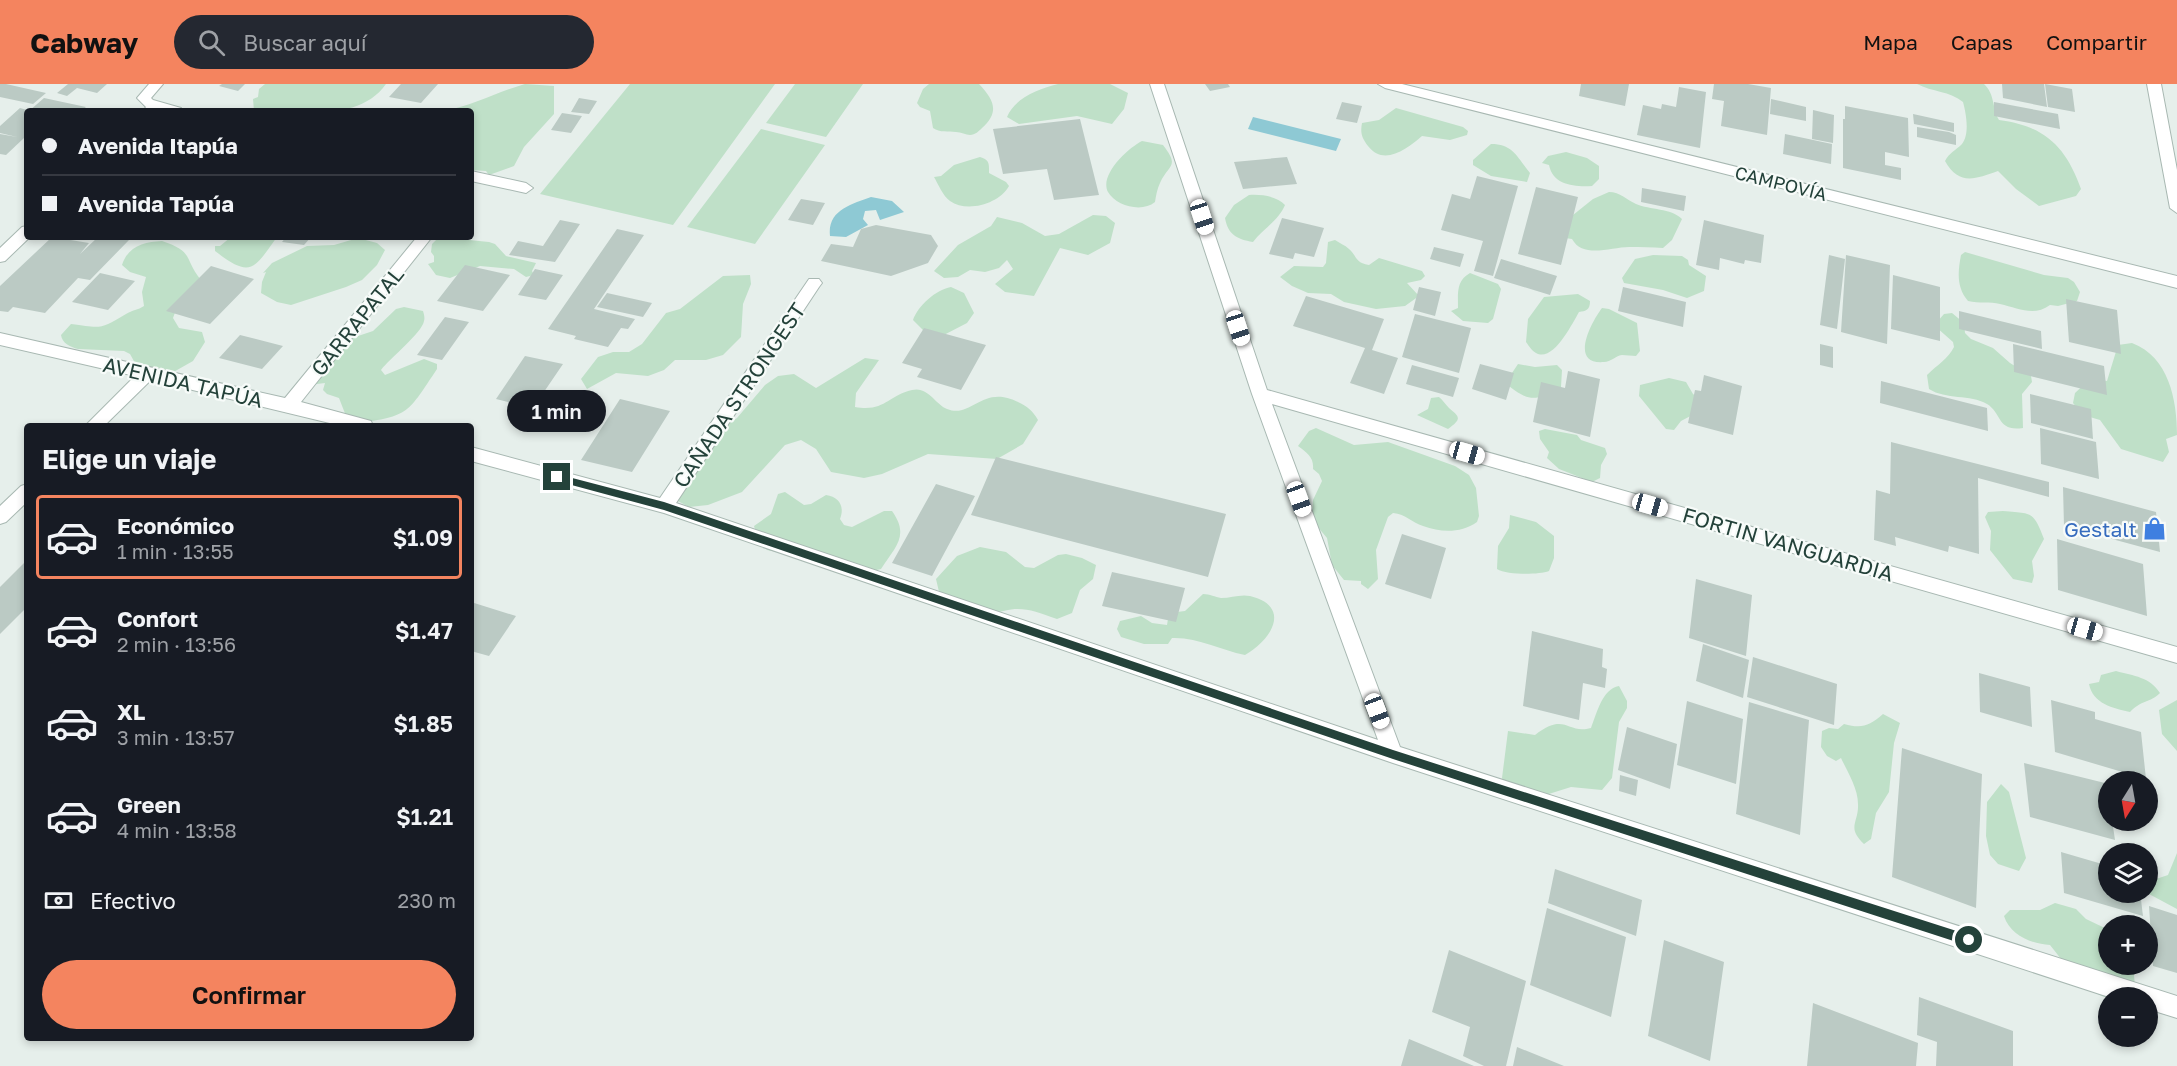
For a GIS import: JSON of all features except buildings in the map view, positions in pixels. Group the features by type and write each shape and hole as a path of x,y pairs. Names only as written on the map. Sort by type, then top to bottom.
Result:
{"street":[{"path":"151,108 144,98 156,84"},
{"path":"1158,84 1260,394 1393,754"},
{"name":"CAMPOVÍA","path":"1385,84 2177,282"},
{"path":"2154,84 2177,208"},
{"path":"474,178 526,188"},
{"path":"0,257 24,234"},
{"name":"GARRAPATAL","path":"289,405 423,240"},
{"name":"CAÑADA STRONGEST","path":"664,506 814,283"},
{"name":"AVENIDA TAPÚA","path":"0,339 289,405 354,423"},
{"path":"96,423 147,374"},
{"name":"FORTIN VANGUARDIA","path":"1260,394 2177,655"},
{"path":"474,455 664,506 1393,754 2113,987"},
{"path":"0,517 24,493"},
{"path":"2158,1001 2177,1007"}],"green space":[{"path":"265,84 386,84 374,96 360,105 350,108 254,108 253,99 258,97 259,89"},
{"path":"525,84 554,86 554,114 524,147 514,166 489,175 486,171 474,170 474,108 457,108"},
{"path":"630,84 775,84 673,225 540,194"},
{"path":"795,84 863,84 826,137 766,123"},
{"path":"929,84 979,84 993,106 991,117 980,130 972,135 936,130 933,128 930,111 920,107 917,103 923,89"},
{"path":"1058,84 1110,84 1128,93 1124,109 1112,124 1077,116 1019,124 1007,117 1021,100"},
{"path":"1917,84 1984,84 1990,92 1999,120 2029,127 2052,141 2068,161 2081,189 2076,196 2039,206 2016,189 1998,171 1975,178 1956,174 1945,161 1962,144 1966,135 1967,123 1963,102 1958,98"},
{"path":"1396,108 1463,127 1468,131 1467,135 1450,140 1422,136 1403,150 1381,155 1374,152 1364,140 1361,133 1362,123 1379,120"},
{"path":"761,129 825,145 755,244 687,227"},
{"path":"1142,141 1163,145 1172,162 1159,185 1155,202 1137,207 1117,201 1108,192 1106,185 1116,163"},
{"path":"1491,144 1505,146 1514,152 1530,173 1527,182 1491,176 1473,165 1473,160"},
{"path":"1566,152 1587,158 1599,166 1599,179 1592,186 1578,186 1560,181 1551,172 1549,165 1542,163 1548,156"},
{"path":"980,157 988,163 989,173 1009,186 998,198 982,205 957,205 950,201 934,177 941,176 954,165"},
{"path":"1609,192 1642,206 1677,215 1682,219 1672,240 1663,248 1629,247 1598,251 1583,249 1572,239 1565,238 1568,219 1593,199"},
{"path":"1249,195 1268,196 1285,205 1279,215 1253,242 1234,235 1228,228 1225,218 1234,205"},
{"path":"1093,215 1106,216 1115,223 1110,243 1088,255 1060,248 1034,296 1005,292 995,284 1013,269 1007,260 999,268 985,272 970,270 958,277 944,278 934,271 958,245 991,226 997,217 1022,223 1045,236 1059,234"},
{"path":"227,240 275,240 257,263 244,267 227,260 215,251 215,246 220,246"},
{"path":"351,240 366,240 377,243 385,250 377,265 362,280 346,287 291,305 277,302 261,293 266,272 263,273 272,263 307,246 334,245"},
{"path":"436,240 489,242 495,244 506,256 536,263 532,271 534,275 526,277 514,269 480,266 450,278 436,275 428,264 434,262 431,252 432,244"},
{"path":"1335,240 1364,264 1369,265 1379,258 1422,271 1425,276 1421,280 1407,283 1419,296 1405,306 1376,309 1344,302 1331,294 1308,293 1292,286 1280,277 1294,266 1323,267 1326,263 1328,242"},
{"path":"162,241 184,252 201,280 177,307 173,318 179,328 202,332 205,342 193,361 170,374 140,372 130,354 124,351 78,349 69,346 61,335 71,324 95,327 105,325 144,306 142,292 146,277 130,272 122,265 128,253 138,246"},
{"path":"1965,252 2044,275 2068,278 2074,282 2080,292 2077,301 2058,306 2050,305 2044,309 2032,311 1996,303 1968,301 1961,290 1959,279 1961,255"},
{"path":"1653,255 1682,256 1688,260 1689,265 1706,276 1704,291 1687,298 1663,290 1624,283 1622,278 1635,259"},
{"path":"1470,273 1498,284 1501,289 1493,319 1488,323 1463,321 1451,311 1458,308 1460,284"},
{"path":"750,275 751,284 743,304 741,337 723,355 706,360 675,360 664,370 648,376 616,373 587,389 581,379 598,357 613,352 629,352 642,344 666,313 680,309 723,276"},
{"path":"951,287 964,293 974,313 967,323 940,337 926,333 913,320 915,315 933,295"},
{"path":"1578,294 1590,301 1588,308 1579,312 1555,348 1542,355 1535,352 1526,342 1528,319 1544,297"},
{"path":"404,307 423,311 424,321 418,332 381,370 385,375 424,359 437,364 437,369 420,395 406,410 387,418 356,423 346,416 339,398 323,390 325,383 309,385 340,342 373,331 396,309"},
{"path":"1602,308 1609,309 1637,323 1640,351 1636,356 1622,355 1604,362 1593,361 1587,357 1586,341 1593,322"},
{"path":"1952,313 1964,323 1965,333 1971,339 1993,348 2010,363 2031,376 2032,382 2022,394 2023,428 2004,425 1992,408 1980,401 1943,395 1929,389 1927,375 1954,347 1953,342 1936,327 1944,314"},
{"path":"2132,343 2155,358 2173,394 2177,435 2166,439 2169,452 2163,462 2121,449 2100,420 2083,415 2073,403 2075,393 2091,378 2107,381 2118,345"},
{"path":"865,358 879,360 856,393 855,407 880,405 918,389 927,393 943,407 956,411 964,410 986,399 1006,398 1027,407 1038,420 1023,444 997,459 928,454 882,474 864,478 831,472 816,449 801,440 785,445 742,492 708,505 689,507 674,499 713,435 737,418 765,385 778,376 794,374 816,388"},
{"path":"1518,364 1535,367 1557,365 1562,370 1561,387 1535,398 1517,392 1501,380 1512,373"},
{"path":"1669,378 1686,382 1693,394 1700,399 1700,411 1681,421 1674,430 1666,429 1639,396 1640,385"},
{"path":"1439,397 1458,418 1456,423 1448,429 1417,415 1428,409 1431,398"},
{"path":"1316,428 1354,445 1388,442 1455,466 1469,475 1476,488 1479,516 1477,522 1458,530 1444,531 1423,526 1393,513 1388,517 1376,550 1378,579 1368,589 1361,584 1361,581 1344,580 1332,565 1327,538 1312,520 1313,500 1322,481 1313,469 1309,456 1298,446 1309,431"},
{"path":"1545,429 1577,435 1581,440 1605,448 1607,454 1601,465 1600,478 1592,482 1559,469 1547,458 1549,452 1540,439 1539,431"},
{"path":"785,492 804,505 811,504 826,495 834,498 841,506 840,519 844,525 852,527 884,511 892,511 900,528 895,548 881,569 872,571 767,550 758,539 754,526 771,514 778,494"},
{"path":"2003,511 2030,515 2037,523 2044,539 2032,561 2034,576 2032,583 2013,579 1990,550 1991,531 1985,517 1988,512"},
{"path":"1510,515 1536,522 1554,536 1554,558 1549,571 1523,574 1497,569 1498,546 1509,528"},
{"path":"980,547 1006,552 1025,567 1034,568 1058,555 1066,554 1082,558 1096,565 1093,579 1080,590 1072,613 1057,619 1023,609 1008,610 989,616 940,596 936,579 957,556"},
{"path":"1203,594 1221,598 1250,596 1263,601 1271,607 1274,615 1270,632 1255,649 1245,655 1182,638 1172,638 1168,644 1144,644 1121,637 1117,629 1120,621 1141,616 1152,623 1167,625 1169,613 1185,611"},
{"path":"2116,671 2146,680 2160,693 2130,712 2099,701 2091,691 2089,684 2099,682 2101,675"},
{"path":"1619,686 1627,701 1627,708 1619,722 1612,778 1602,790 1571,787 1536,798 1507,788 1502,778 1508,731 1535,735 1545,728 1560,724 1576,729 1591,728 1604,697 1613,688"},
{"path":"2177,700 2177,751 2162,734 2159,710"},
{"path":"1883,714 1900,723 1894,743 1889,792 1876,813 1871,839 1864,844 1854,829 1858,798 1854,786 1841,758 1836,761 1827,756 1821,747 1822,731 1829,728 1838,729 1844,724 1865,725"},
{"path":"2001,784 2009,792 2026,858 2019,871 1998,864 1990,855 1986,836 1987,802"},
{"path":"2177,853 2177,909 2158,899 2158,878 2168,875"},
{"path":"2055,903 2076,909 2086,919 2098,925 2098,975 2134,975 2135,987 2098,987 2098,994 2096,993 2076,977 2050,945 2036,943 2022,937 2011,928 2004,916 2010,910 2040,910"}],"water":[{"path":"1253,117 1341,139 1336,151 1248,129"},
{"path":"871,197 892,201 904,212 880,220 876,210 865,211 863,219 868,225 846,237 830,236 832,220 842,209"}],"place":[{"name":"Gestalt","path":"2155,529"}],"route":[{"path":"557,477 664,506 1393,754 1969,940"}]}
